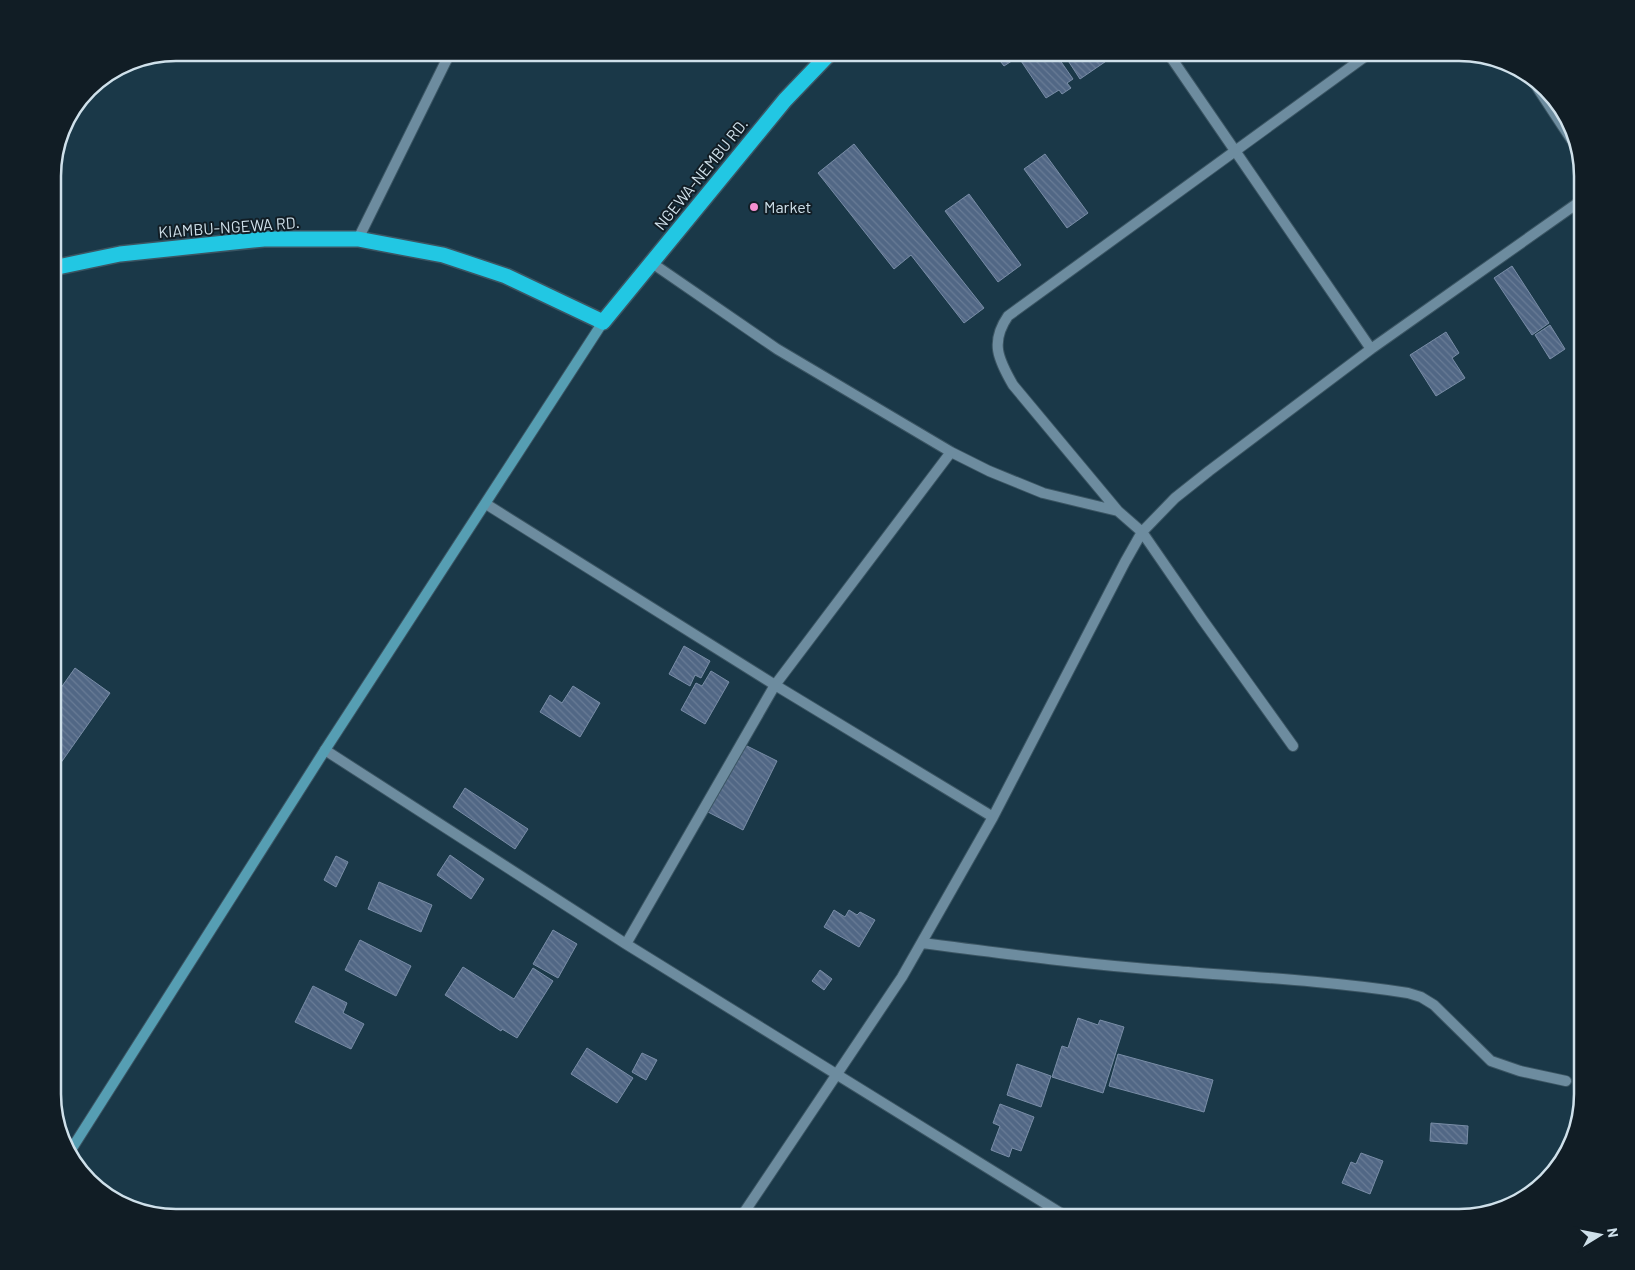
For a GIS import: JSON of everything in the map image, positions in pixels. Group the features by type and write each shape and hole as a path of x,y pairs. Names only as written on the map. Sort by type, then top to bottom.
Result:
{"highway":[{"name":"NGEWA-NEMBU RD.","path":"603,322 785,100 822,61"},
{"name":"KIAMBU-NGEWA RD.","path":"61,266 120,254 264,239 358,239 443,256 506,276 603,322"}],"main road":[{"path":"74,1146 325,750 603,322"}],"street":[{"path":"358,239 446,61"},
{"path":"1174,61 1371,349"},
{"path":"1293,746 1142,532 1118,511 1013,384 1002,366 997,339 1001,326 1008,316 1358,61"},
{"path":"1548,104 1562,126"},
{"path":"747,1209 902,977 922,943 993,817 1142,532 1175,498 1209,471 1371,349 1574,206"},
{"path":"652,262 777,349 951,452 989,471 1043,493 1118,511"},
{"path":"626,944 774,685 951,452"},
{"path":"486,504 774,685 993,817"},
{"path":"325,750 626,944 1053,1209"},
{"path":"922,943 1047,959 1173,971 1302,980 1408,993 1421,997 1434,1006 1491,1061 1520,1071 1566,1081"}],"building":[{"path":"1000,61 1012,61 1004,66"},
{"path":"1021,61 1061,61 1073,79 1067,83 1071,88 1062,94 1059,90 1046,98"},
{"path":"1068,61 1106,61 1080,79"},
{"path":"854,144 984,308 964,323 911,255 894,269 818,173"},
{"path":"1045,154 1088,213 1067,228 1024,169"},
{"path":"969,194 1021,265 998,282 945,211"},
{"path":"1512,266 1549,323 1532,335 1494,278"},
{"path":"1550,325 1565,349 1550,359 1535,335"},
{"path":"1446,332 1459,353 1452,358 1465,378 1436,396 1410,355"},
{"path":"684,646 710,661 701,678 695,675 690,686 669,674"},
{"path":"75,668 110,693 61,763 61,688"},
{"path":"711,671 729,682 705,724 681,710 696,683 702,686"},
{"path":"573,686 600,703 580,737 540,712 550,695 562,703"},
{"path":"743,744 777,761 743,830 708,812"},
{"path":"465,788 528,829 515,849 453,807"},
{"path":"450,855 484,879 471,899 437,875"},
{"path":"336,856 348,862 336,887 324,880"},
{"path":"379,882 432,905 421,932 368,909"},
{"path":"834,910 845,917 849,910 857,915 860,912 875,920 859,947 824,927"},
{"path":"553,930 577,944 558,978 533,964"},
{"path":"360,940 411,966 396,996 345,970"},
{"path":"463,967 514,999 533,968 553,981 517,1038 502,1029 501,1031 445,995"},
{"path":"820,970 832,979 824,990 812,981"},
{"path":"313,986 347,1003 343,1013 364,1024 351,1049 295,1022"},
{"path":"1078,1018 1098,1025 1100,1020 1124,1027 1103,1093 1052,1077 1062,1046 1068,1048"},
{"path":"587,1048 633,1078 617,1103 571,1074"},
{"path":"642,1053 657,1060 646,1080 632,1072"},
{"path":"1118,1054 1213,1080 1204,1112 1109,1086"},
{"path":"1017,1064 1051,1076 1041,1107 1007,1095"},
{"path":"1000,1104 1034,1117 1021,1151 1012,1148 1009,1157 991,1150 1000,1126 993,1123"},
{"path":"1431,1123 1468,1126 1467,1144 1430,1141"},
{"path":"1361,1153 1383,1161 1370,1194 1342,1183 1351,1162 1356,1164"}],"place":[{"name":"Market","path":"754,207"}]}
